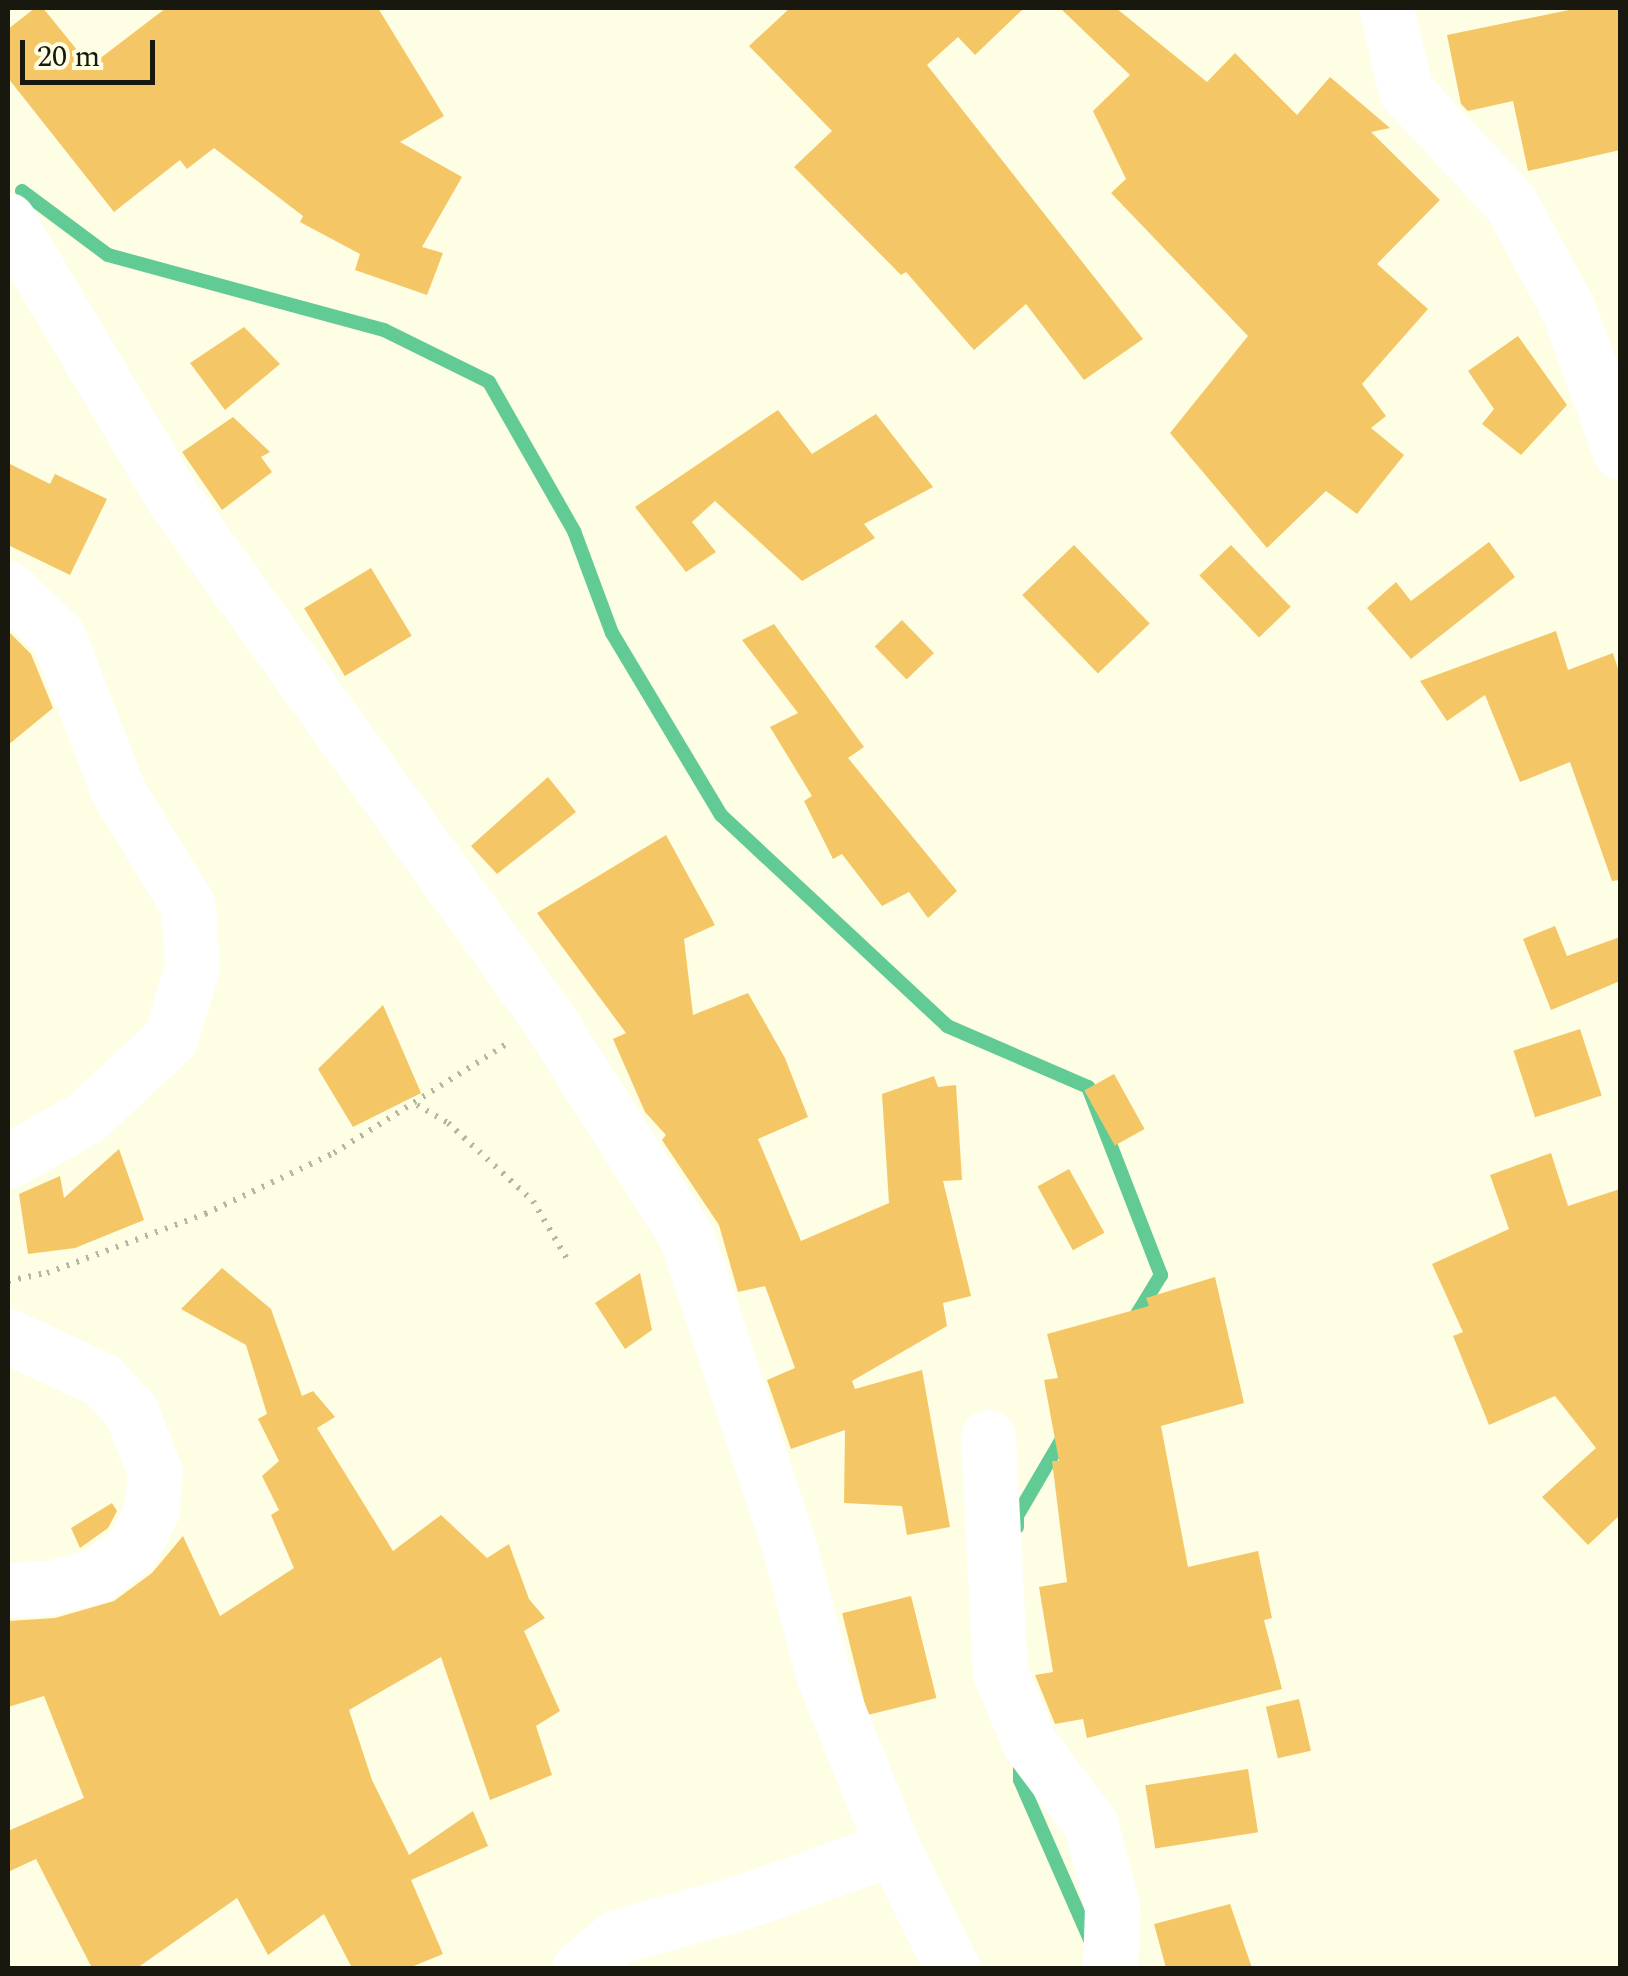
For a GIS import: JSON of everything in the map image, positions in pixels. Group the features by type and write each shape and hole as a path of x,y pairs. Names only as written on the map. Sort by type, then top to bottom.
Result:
{"street":[{"path":"1386,8 1406,91 1510,202 1568,309 1620,452"},
{"path":"8,220 175,501 547,1017 687,1238 789,1546 823,1674 893,1848 952,1968"},
{"path":"8,588 58,636 119,793 188,906 192,968 170,1038 85,1118 8,1162"},
{"path":"8,1336 102,1380 131,1411 154,1472 151,1512 133,1548 96,1576 48,1588 8,1590"},
{"path":"988,1437 1000,1672 1030,1744 1091,1825 1112,1907 1110,1968"},
{"path":"580,1968 618,1936 742,1902 893,1848"}],"path":[{"path":"8,1282 47,1274 205,1214 334,1152 416,1104 547,1017"},
{"path":"416,1104 448,1123 532,1202 566,1260"}],"building":[{"path":"35,8 43,8 90,66 166,8 378,8 444,116 400,142 462,177 422,247 443,253 427,295 355,270 360,254 300,222 303,216 214,148 187,169 180,160 114,212 8,78 8,29"},
{"path":"790,8 1024,8 975,55 958,37 927,65 1143,339 1084,380 1026,304 974,350 906,272 901,275 794,167 832,131 749,46"},
{"path":"1060,8 1116,8 1207,82 1235,53 1297,115 1330,77 1390,128 1371,132 1440,200 1377,264 1428,309 1362,384 1386,416 1371,428 1404,455 1357,514 1326,491 1267,548 1170,433 1248,336 1111,193 1126,179 1093,111 1130,75"},
{"path":"1579,8 1620,8 1620,150 1528,171 1513,101 1468,111 1461,104 1447,35"},
{"path":"244,327 280,364 225,410 190,363"},
{"path":"1518,336 1567,405 1521,455 1482,424 1494,409 1468,371"},
{"path":"778,410 812,454 876,414 933,487 864,524 875,538 802,581 715,501 692,522 716,552 686,572 635,507"},
{"path":"233,417 270,452 261,457 272,472 222,510 182,452"},
{"path":"8,463 50,484 55,474 107,499 70,575 8,545"},
{"path":"1489,542 1515,577 1411,659 1367,608 1396,582 1411,601"},
{"path":"1074,545 1150,623 1098,673 1022,595"},
{"path":"1231,545 1291,607 1259,637 1199,576"},
{"path":"371,568 412,636 345,676 304,608"},
{"path":"902,620 934,653 907,679 875,646"},
{"path":"774,624 864,747 848,758 957,891 928,918 909,892 882,906 842,854 833,859 804,801 812,796 770,727 798,713 742,640"},
{"path":"8,631 31,654 53,708 8,745"},
{"path":"1556,631 1568,670 1613,653 1620,675 1620,880 1612,881 1570,762 1520,782 1485,695 1447,721 1420,681"},
{"path":"548,777 576,812 497,874 471,846"},
{"path":"666,835 715,925 684,939 693,1015 748,993 785,1058 808,1117 758,1139 801,1241 889,1203 882,1094 934,1076 938,1087 956,1085 962,1180 943,1181 971,1296 943,1303 947,1326 852,1381 855,1389 922,1370 950,1527 907,1535 902,1506 844,1503 845,1430 791,1449 767,1380 795,1368 765,1286 738,1292 719,1225 662,1140 666,1135 645,1112 613,1039 626,1033 537,913"},
{"path":"1555,926 1567,956 1620,937 1620,981 1551,1010 1523,939"},
{"path":"383,1005 421,1093 353,1127 318,1069"},
{"path":"1580,1029 1602,1096 1535,1117 1513,1051"},
{"path":"1114,1074 1145,1129 1115,1146 1084,1090"},
{"path":"119,1149 144,1220 75,1248 28,1254 19,1194 60,1176 64,1198"},
{"path":"1551,1153 1568,1206 1620,1189 1620,1515 1588,1545 1542,1497 1596,1448 1555,1396 1489,1425 1453,1336 1463,1332 1432,1264 1509,1229 1490,1175"},
{"path":"1069,1169 1104,1233 1073,1250 1038,1186"},
{"path":"222,1268 271,1309 302,1396 313,1391 335,1417 317,1428 393,1551 441,1515 487,1558 509,1544 529,1599 545,1618 524,1631 560,1711 536,1726 552,1775 490,1800 441,1657 349,1710 372,1780 409,1855 473,1811 488,1846 411,1880 443,1954 409,1968 352,1968 324,1914 268,1955 237,1898 137,1968 92,1968 36,1859 8,1872 8,1831 84,1798 44,1696 8,1707 8,1621 55,1618 114,1601 152,1573 183,1536 220,1616 294,1568 271,1515 279,1510 262,1476 279,1461 258,1419 267,1414 246,1345 181,1309"},
{"path":"640,1273 652,1330 625,1349 595,1303"},
{"path":"1215,1277 1244,1403 1161,1426 1188,1567 1258,1551 1272,1618 1264,1620 1282,1689 1087,1738 1083,1719 1055,1724 1035,1675 1053,1672 1039,1587 1067,1582 1052,1461 1059,1461 1044,1380 1058,1378 1047,1334 1149,1306 1146,1298"},
{"path":"112,1503 117,1511 108,1528 80,1548 71,1528"},
{"path":"911,1596 936,1698 868,1715 842,1613"},
{"path":"1299,1699 1311,1751 1278,1758 1266,1707"},
{"path":"1248,1769 1258,1832 1155,1848 1145,1785"},
{"path":"1230,1904 1252,1968 1166,1968 1154,1924"}],"waterway":[{"path":"22,191 108,255 384,330 489,382 574,531 612,633 721,815 947,1026 1088,1087 1161,1275 1131,1324"},
{"path":"1017,1527 1017,1516 1066,1432"},
{"path":"1020,1758 1020,1780 1091,1942"}]}
